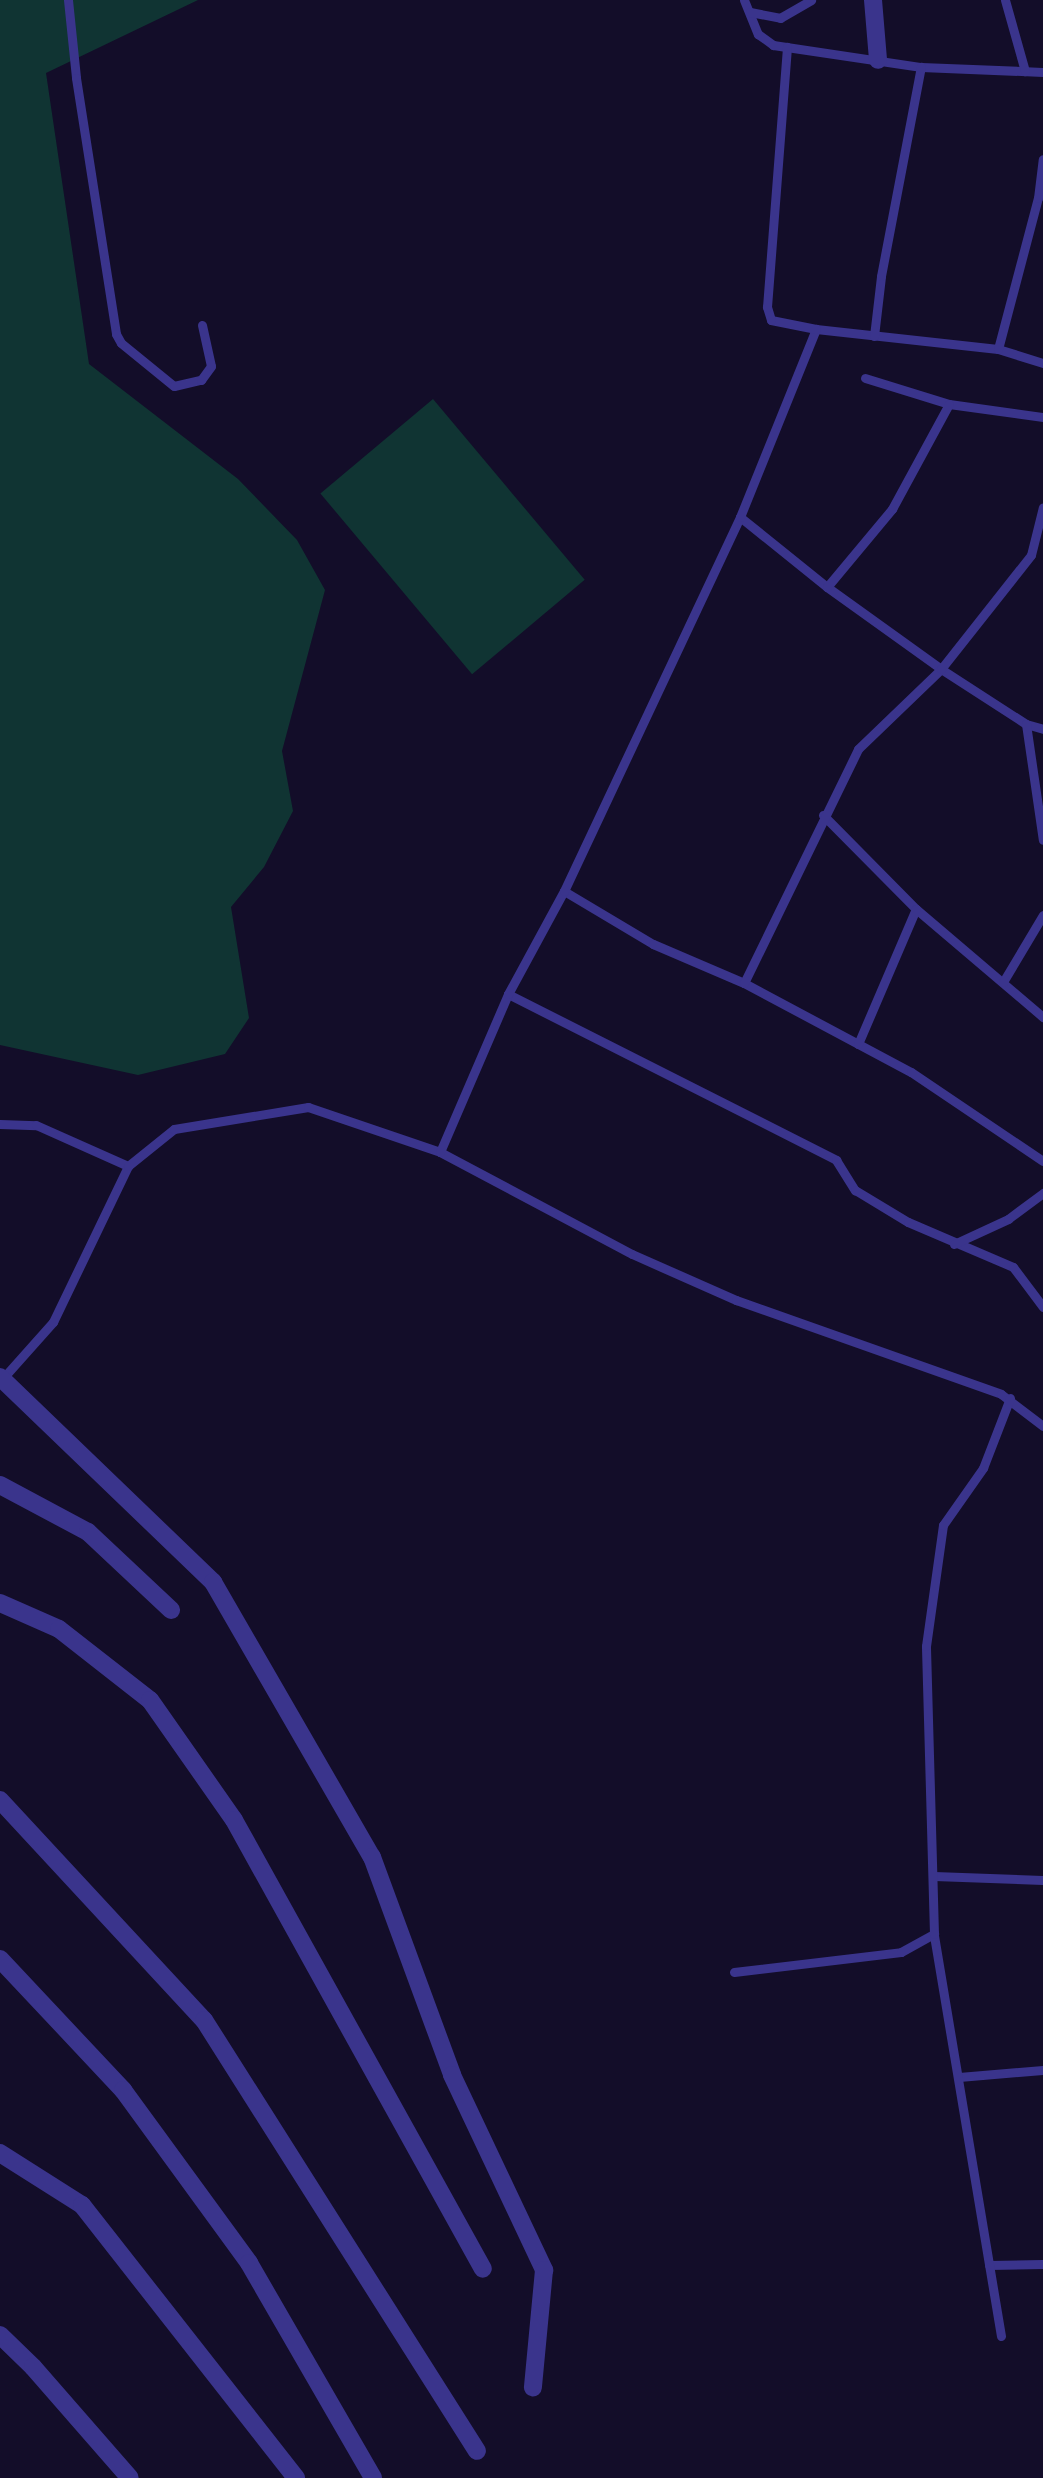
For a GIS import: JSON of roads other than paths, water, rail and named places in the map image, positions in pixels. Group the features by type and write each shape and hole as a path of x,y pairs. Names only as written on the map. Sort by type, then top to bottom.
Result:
{"street":[{"path":"873,0 878,60"},
{"path":"2,1377 213,1582 372,1857 452,2075 544,2270 533,2387"},
{"path":"0,1485 88,1532 171,1610"},
{"path":"0,1603 59,1629 150,1700 234,1820 483,2269"},
{"path":"0,1800 204,2020 477,2451"},
{"path":"0,1959 123,2090 249,2263 373,2478"},
{"path":"0,2153 82,2205 296,2478"},
{"path":"0,2335 33,2367 130,2478"}],"lane":[{"path":"68,0 76,78 116,334 121,343 174,386 201,380 211,366 202,325"},
{"path":"744,0 758,34 773,45 921,67 1043,72"},
{"path":"750,12 780,18 811,0"},
{"path":"1005,0 1025,71"},
{"path":"787,47 767,307 771,320 816,329 998,349 1043,363"},
{"path":"874,336 881,276 921,67"},
{"path":"998,349 1038,198 1043,159"},
{"path":"440,1152 508,994 564,891 740,517 816,329"},
{"path":"865,378 949,404 1043,417"},
{"path":"827,587 892,509 949,404"},
{"path":"744,983 823,815 858,749 941,669 1031,555 1043,507"},
{"path":"740,517 827,587 941,669 1016,714 1026,724 1043,729"},
{"path":"1026,724 1043,840"},
{"path":"823,815 916,909 1043,1017"},
{"path":"564,891 653,944 744,983 911,1072 1043,1161"},
{"path":"858,1044 916,909"},
{"path":"1003,982 1043,915"},
{"path":"508,994 836,1160 855,1190 954,1244 1013,1267 1043,1307"},
{"path":"2,1377 53,1322 128,1166 182,1126 308,1107 440,1152 632,1254 736,1300 900,1355 1010,1398 1043,1426"},
{"path":"0,1124 36,1125 128,1166"},
{"path":"954,1244 1008,1219 1043,1193"},
{"path":"1001,2336 934,1934 926,1646 943,1525 983,1468 1010,1398"},
{"path":"934,1876 1043,1880"},
{"path":"734,1972 901,1952 934,1934"},
{"path":"959,2077 1043,2070"},
{"path":"989,2265 1043,2264"}]}
